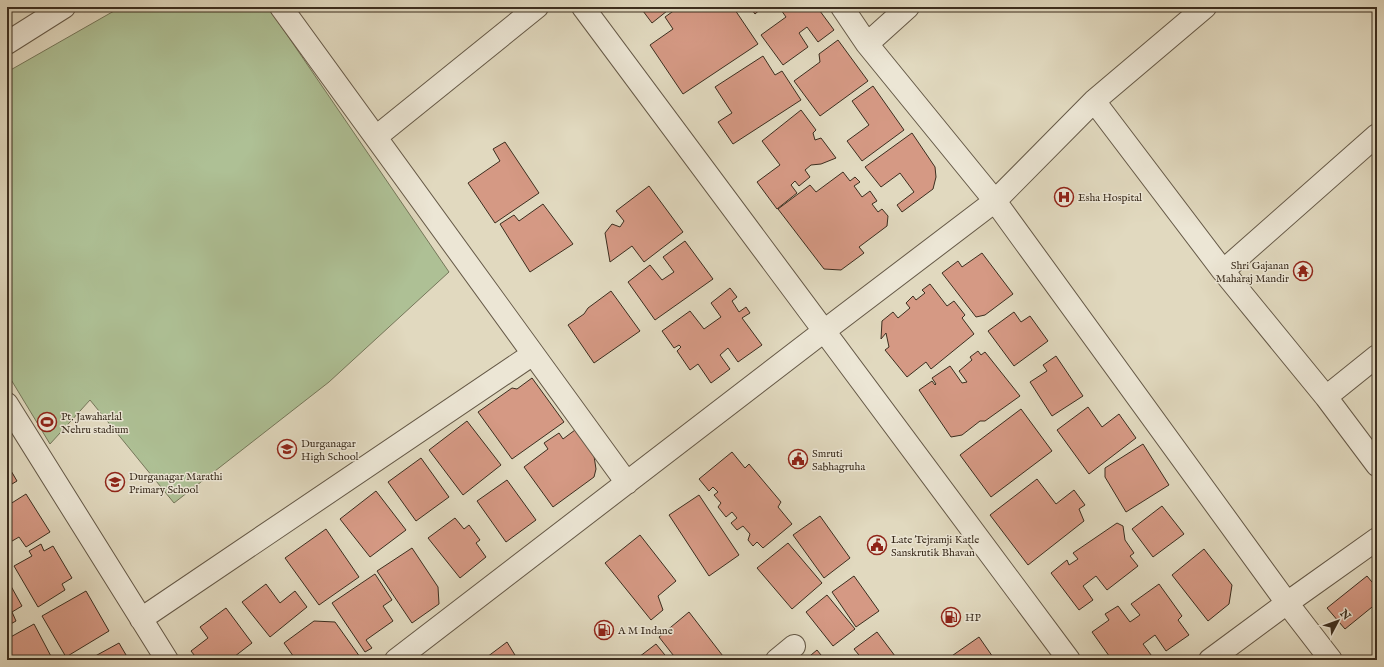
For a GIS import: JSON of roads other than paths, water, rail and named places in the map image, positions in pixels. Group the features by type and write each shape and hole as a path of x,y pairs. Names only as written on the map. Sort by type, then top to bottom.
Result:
{"street":[{"path":"7,43 64,7"},
{"path":"281,7 627,483"},
{"path":"376,137 536,7"},
{"path":"583,7 1069,660"},
{"path":"842,7 867,44 995,201 1287,603 1331,660"},
{"path":"867,44 908,7"},
{"path":"402,658 824,331 995,201 1094,101 1205,7"},
{"path":"1094,101 1223,271 1326,397 1377,465"},
{"path":"1223,271 1377,135"},
{"path":"141,619 533,354"},
{"path":"1326,397 1377,356"},
{"path":"7,404 167,660"},
{"path":"1210,660 1377,539"},
{"path":"777,660 794,646"}],"place":[{"name":"Esha Hospital","path":"1064,197"},
{"name":"Shri Gajanan Maharaj Mandir","path":"1303,271"},
{"name":"Pt. Jawaharlal Nehru stadium","path":"47,422"},
{"name":"Durganagar High School","path":"287,449"},
{"name":"Smruti Sabhagruha","path":"798,459"},
{"name":"Durganagar Marathi Primary School","path":"115,482"},
{"name":"Late Tejramji Katle Sanskrutik Bhavan","path":"877,545"},
{"name":"HP","path":"951,617"},
{"name":"A M Indane","path":"604,630"}]}
